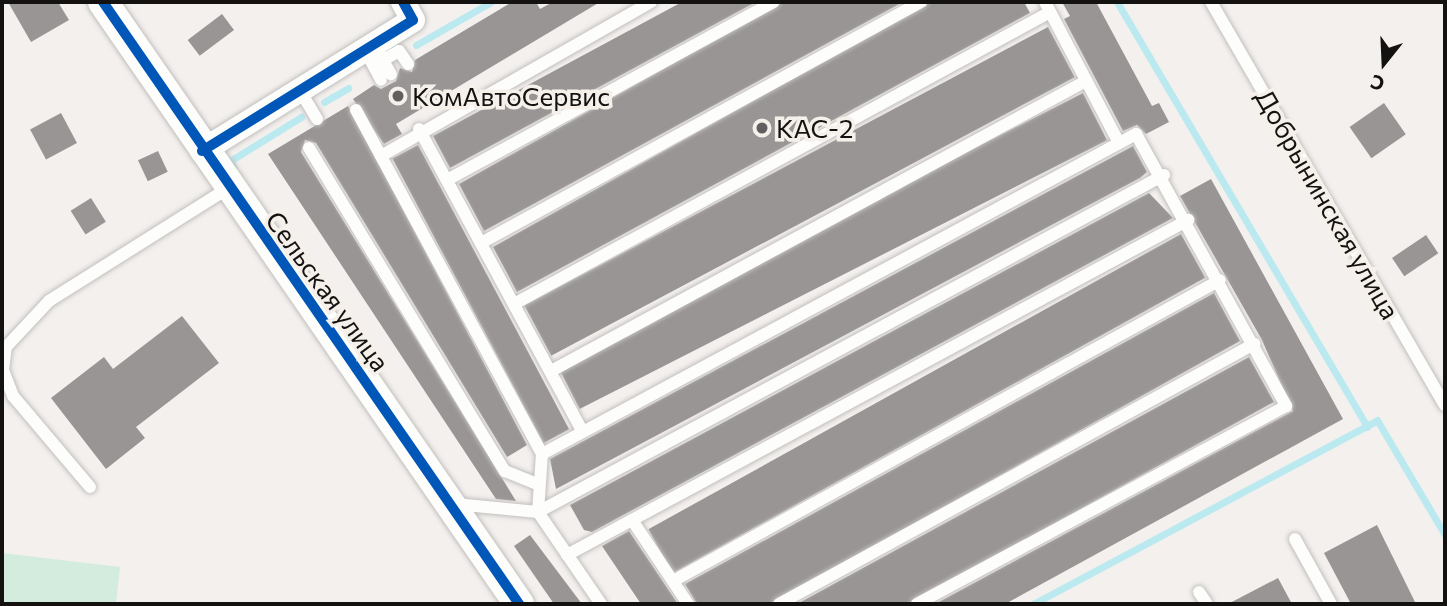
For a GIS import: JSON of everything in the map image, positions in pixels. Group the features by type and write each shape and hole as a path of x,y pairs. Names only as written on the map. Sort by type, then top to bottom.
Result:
{"street":[{"name":"Сельская улица","path":"103,2 227,189 454,504 519,604"},
{"path":"202,151 299,89 373,50 412,20 403,2"}],"lane":[{"path":"381,156 419,130 651,2"},
{"path":"447,180 774,2"},
{"path":"481,243 921,2"},
{"name":"Добрынинская улица","path":"1212,2 1445,405"},
{"path":"514,304 1048,7 1118,143"},
{"path":"373,50 399,51 408,64"},
{"path":"373,50 386,77 373,50"},
{"path":"551,371 1086,81"},
{"path":"299,89 317,119"},
{"path":"356,110 542,454 537,484 538,512 601,604"},
{"path":"419,130 582,428"},
{"path":"542,454 582,428 1136,134 1164,175 1286,406 917,604"},
{"path":"309,148 505,471 537,484"},
{"path":"454,504 538,512 1164,175"},
{"path":"90,487 13,397 3,370 6,347 48,302 227,189"},
{"path":"567,555 1188,220"},
{"path":"673,581 1220,280"},
{"path":"779,604 1254,344"},
{"path":"632,520 688,604"},
{"path":"1295,539 1331,604"},
{"path":"1199,592 1207,604"}],"green space":[{"path":"2,553 120,567 116,604 2,604"}],"building":[{"path":"8,2 58,2 69,20 31,42"},
{"path":"512,2 536,2 540,9 553,2 600,2 396,124 402,134 384,144 353,99 374,85 381,89 396,81 400,68 412,72 415,60"},
{"path":"682,2 756,2 450,168 433,136"},
{"path":"783,2 903,2 484,231 459,184"},
{"name":"КАС-2","path":"930,2 1024,2 1030,13 517,292 493,247"},
{"path":"1062,2 1096,2 1152,106 1159,103 1169,122 1146,134 1137,125 1123,131 1064,19 1070,16"},
{"path":"222,14 234,30 200,56 188,40"},
{"path":"1048,27 1075,77 551,356 524,305"},
{"path":"1083,93 1107,140 580,409 556,362"},
{"path":"1384,103 1406,134 1371,158 1350,127"},
{"path":"348,106 527,445 507,457 316,143 305,140 301,152 516,501 496,499 268,154"},
{"path":"61,113 77,143 46,159 30,129"},
{"path":"418,145 569,429 544,443 392,159"},
{"path":"1133,146 1147,172 1140,178 556,489 550,459"},
{"path":"158,151 168,172 148,181 138,160"},
{"path":"1211,179 1343,419 1005,604 935,604 1293,411 1262,340 1180,196"},
{"path":"1149,193 1173,218 592,532 584,530 570,505"},
{"path":"91,198 106,222 85,234 71,211"},
{"path":"1181,234 1205,278 673,573 648,529"},
{"path":"1426,235 1438,253 1404,276 1392,258"},
{"path":"1214,293 1240,341 770,604 697,604 685,584"},
{"path":"182,316 219,363 136,427 145,438 106,469 51,398 104,357 113,369"},
{"path":"1249,357 1274,402 908,604 797,604"},
{"path":"1377,525 1416,604 1351,604 1324,553"},
{"path":"629,531 678,604 641,604 602,546"},
{"path":"530,535 582,604 554,604 514,546"},
{"path":"1278,578 1292,604 1228,604"}],"waterway":[{"path":"416,45 491,2"},
{"path":"1117,2 1367,427"},
{"path":"324,102 348,88"},
{"path":"234,168 230,161 301,117"},
{"path":"1033,604 1377,420 1445,535"}],"cycle path":[{"path":"103,2 519,604"},
{"path":"202,151 413,20 403,2"}],"place":[{"name":"КомАвтоСервис","path":"398,96"},
{"name":"КАС-2","path":"762,128"}]}
